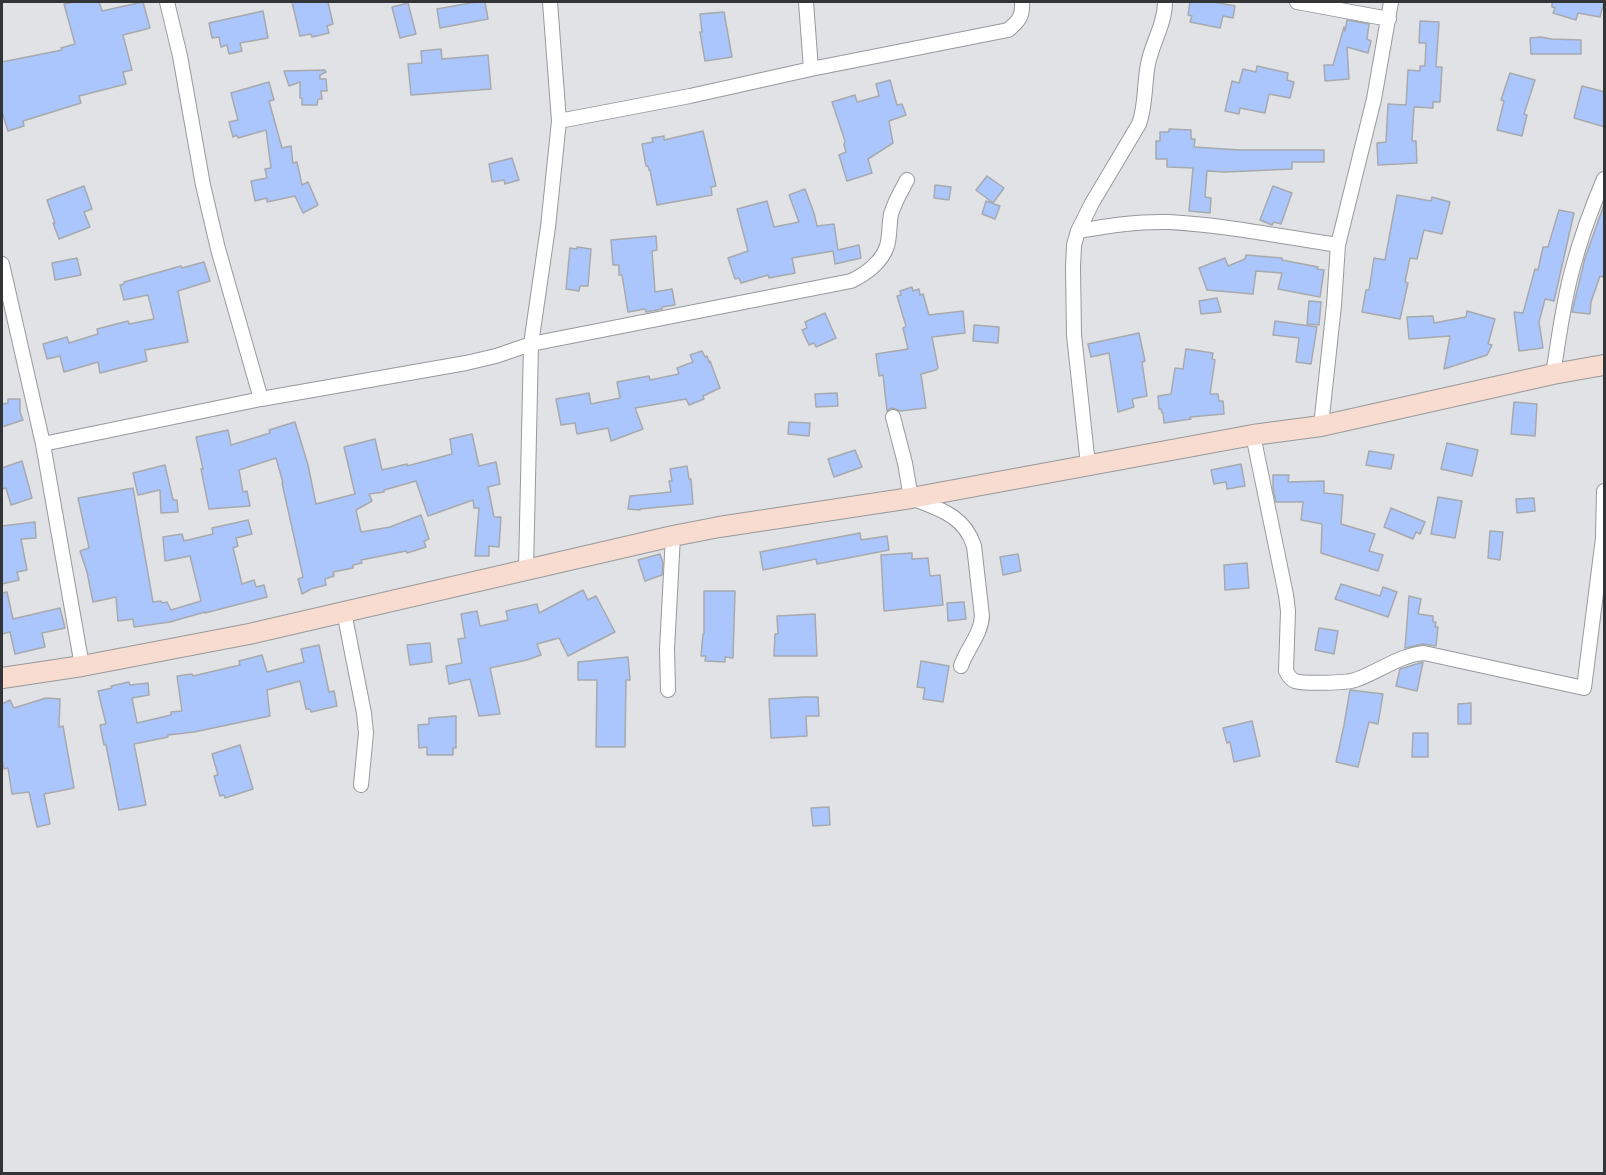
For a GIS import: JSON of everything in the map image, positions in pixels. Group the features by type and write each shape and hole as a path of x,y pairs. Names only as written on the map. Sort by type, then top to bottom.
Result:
{"street":[{"path":"167,2 180,56 203,185 218,249 261,399"},
{"path":"526,570 531,344 548,227 559,121 550,2"},
{"path":"806,2 811,69"},
{"path":"559,121 1008,30 1019,22 1022,2"},
{"path":"1089,465 1074,335 1074,245 1078,231 1092,203 1140,121 1148,64 1163,19 1165,2"},
{"path":"1297,2 1389,19"},
{"path":"1322,426 1338,245 1374,99 1391,2"},
{"path":"1553,374 1573,267 1593,205 1605,179"},
{"path":"43,444 261,399 466,363 531,344 851,280 860,277 871,268 885,250 893,209 907,180"},
{"path":"1078,231 1114,225 1170,222 1338,245"},
{"path":"2,264 7,306 43,444 82,666"},
{"path":"2,678 82,666 249,634 719,527 911,498 1253,435 1322,426 1553,374 1605,365"},
{"path":"893,417 911,498"},
{"path":"1253,435 1286,595 1286,671 1290,678 1302,682 1349,682 1406,657 1424,653 1584,688 1603,538 1605,491"},
{"path":"911,498 944,511 958,520 970,535 974,546 982,620 978,634 961,666"},
{"path":"668,690 667,649 673,536"},
{"path":"344,612 364,712 366,733 361,785"}],"building":[{"path":"99,2 102,11 143,2 150,28 123,35 132,70 123,72 126,84 79,96 81,103 23,121 24,126 8,131 2,112 2,62 62,50 61,48 75,44 64,4"},
{"path":"292,2 328,2 333,24 327,26 329,33 312,37 311,34 300,36"},
{"path":"485,2 488,19 440,28 437,9"},
{"path":"1190,2 1214,2 1235,6 1233,18 1223,16 1220,28 1190,22 1192,16 1188,15"},
{"path":"1552,2 1604,2 1600,17 1578,13 1576,20 1553,13 1555,8 1552,7"},
{"path":"408,3 416,34 400,38 392,7"},
{"path":"263,11 268,38 240,43 242,51 229,54 227,45 221,47 219,37 212,38 209,23"},
{"path":"724,12 732,57 705,61 700,32 702,32 700,14"},
{"path":"1347,20 1369,24 1367,39 1371,41 1368,53 1347,47 1349,79 1325,81 1324,65 1333,65"},
{"path":"1420,21 1439,22 1436,67 1442,67 1440,102 1433,102 1433,108 1414,107 1412,141 1416,141 1417,163 1378,165 1377,143 1386,142 1388,104 1406,105 1408,70 1420,71 1420,66 1425,66 1426,43 1419,43"},
{"path":"1530,38 1581,40 1581,54 1531,54"},
{"path":"441,49 442,59 488,55 491,89 411,95 408,64 422,63 421,51"},
{"path":"1257,66 1288,73 1287,80 1294,82 1290,98 1269,94 1265,113 1240,108 1239,114 1225,111 1232,81 1239,83 1243,69 1256,72"},
{"path":"325,70 326,72 320,75 320,79 326,79 327,91 321,91 322,99 318,99 317,105 302,105 300,82 289,86 284,71"},
{"path":"1510,73 1535,80 1524,114 1527,115 1522,136 1497,130 1504,101 1501,100"},
{"path":"890,80 897,105 902,104 906,115 889,121 893,143 868,159 872,173 847,181 839,155 846,152 845,141 832,102 855,95 857,102 879,96 876,84"},
{"path":"269,82 274,100 269,101 282,148 291,146 293,163 297,162 302,185 308,182 318,205 303,213 295,196 267,202 267,198 255,201 251,181 267,178 265,169 271,168 266,130 238,138 237,135 233,137 229,122 238,120 231,93"},
{"path":"1582,86 1605,92 1605,127 1574,118"},
{"path":"1169,129 1191,130 1191,139 1195,139 1194,147 1240,150 1324,150 1324,162 1292,162 1292,169 1207,171 1205,197 1211,198 1210,213 1189,211 1193,168 1167,167 1167,159 1156,159 1156,141 1160,141 1160,132 1169,132"},
{"path":"703,131 716,186 711,187 712,195 657,205 642,144 653,142 652,138 664,136 664,140"},
{"path":"512,158 519,180 505,184 504,180 492,182 489,164"},
{"path":"987,176 1004,188 993,203 976,190"},
{"path":"935,185 951,187 949,200 934,198"},
{"path":"84,186 92,209 84,212 90,227 59,239 47,200"},
{"path":"1273,186 1292,193 1281,224 1274,222 1272,225 1260,220"},
{"path":"805,189 817,226 834,224 838,250 859,245 861,258 835,264 833,251 792,258 795,273 769,278 768,275 741,283 739,278 735,279 728,258 748,251 737,209 767,201 774,227 799,222 789,195"},
{"path":"1397,195 1431,201 1432,197 1450,202 1442,234 1424,230 1417,259 1410,258 1405,282 1408,283 1400,319 1362,312 1366,290 1369,290 1374,258 1385,260"},
{"path":"986,201 1000,206 995,219 982,214"},
{"path":"1605,202 1605,271 1603,277 1600,276 1591,302 1590,314 1572,312 1585,258"},
{"path":"1559,210 1574,213 1554,301 1545,299 1539,322 1543,348 1519,351 1514,312 1523,313 1535,269 1538,270 1543,247 1548,247"},
{"path":"656,236 657,250 652,251 655,292 672,289 675,305 646,312 645,309 628,312 622,275 619,275 619,265 613,265 611,240"},
{"path":"577,247 591,249 588,286 580,286 579,291 566,289 570,248 577,249"},
{"path":"1246,255 1282,258 1282,260 1324,270 1320,297 1278,289 1282,273 1256,271 1253,294 1207,290 1199,268 1225,258 1228,266 1245,259"},
{"path":"77,258 81,275 55,280 52,263"},
{"path":"204,262 210,281 178,291 188,342 145,350 147,361 100,373 98,362 64,372 60,356 47,359 43,344 67,337 69,343 98,334 97,329 128,321 129,324 154,319 148,295 124,300 120,285 124,282"},
{"path":"912,287 913,291 919,289 920,295 923,294 929,315 963,311 965,333 932,337 938,368 921,374 926,408 900,411 891,408 887,411 883,375 879,376 876,354 908,349 903,328 906,326 897,296 901,295 900,291"},
{"path":"1217,298 1221,312 1201,314 1199,301"},
{"path":"1309,301 1321,302 1319,325 1307,324"},
{"path":"1467,311 1495,319 1488,344 1492,345 1487,355 1444,369 1450,336 1409,339 1407,317 1433,316 1434,323 1466,317"},
{"path":"825,313 836,338 816,347 814,343 809,345 802,330 807,328 805,322"},
{"path":"1275,321 1317,327 1311,364 1296,362 1299,338 1273,335"},
{"path":"974,325 999,327 998,343 973,341"},
{"path":"1139,333 1145,361 1142,362 1147,396 1132,399 1134,407 1118,412 1109,353 1091,357 1088,344"},
{"path":"1186,349 1213,353 1212,359 1215,360 1210,394 1218,394 1219,401 1223,401 1224,414 1190,417 1191,419 1164,423 1163,413 1159,409 1158,396 1171,394 1175,368 1183,369"},
{"path":"702,351 710,361 720,388 703,396 704,399 689,405 686,399 635,408 643,429 611,441 608,428 577,434 575,423 561,425 556,399 589,393 591,404 620,398 617,382 649,376 650,380 679,374 677,368 693,362 690,355"},
{"path":"837,393 838,406 816,407 815,394"},
{"path":"8,399 20,399 20,412 23,420 2,427 2,404 8,403"},
{"path":"1514,402 1537,404 1535,436 1511,434"},
{"path":"295,422 308,465 316,504 355,494 344,447 375,439 382,470 452,454 450,439 472,434 479,466 496,462 500,484 488,487 494,517 501,517 499,547 489,546 489,556 475,556 479,508 474,508 473,500 428,516 416,481 384,490 384,492 369,494 372,501 356,510 361,532 390,527 421,515 429,539 424,541 426,547 407,553 406,551 361,560 362,563 353,565 353,568 333,572 334,576 325,579 326,585 302,594 298,579 303,577 276,458 239,470 243,492 247,491 250,506 209,509 196,437 228,430 231,445 270,433 269,430"},
{"path":"789,422 810,423 809,436 788,434"},
{"path":"1447,443 1478,450 1472,476 1441,469"},
{"path":"855,450 862,467 834,477 828,459"},
{"path":"1369,451 1394,455 1391,469 1366,465"},
{"path":"22,461 32,498 11,505 6,488 2,489 2,468"},
{"path":"1241,464 1245,486 1227,489 1226,482 1214,484 1211,470"},
{"path":"165,465 173,500 177,500 178,512 161,513 160,490 138,495 133,473"},
{"path":"687,466 689,479 691,479 693,504 640,510 628,509 630,496 671,492 670,469"},
{"path":"1273,475 1289,475 1288,482 1324,481 1324,493 1343,495 1341,524 1375,534 1369,551 1383,555 1378,571 1321,553 1322,524 1301,520 1303,502 1276,502"},
{"path":"133,488 153,602 167,602 171,610 201,601 190,556 165,561 163,537 182,534 184,541 213,534 212,528 248,520 252,534 236,538 238,546 233,548 242,584 254,580 256,587 264,585 267,597 170,622 134,627 133,619 118,621 116,597 93,602 80,551 89,548 78,498"},
{"path":"1438,497 1462,501 1455,538 1431,534"},
{"path":"1534,498 1535,511 1517,513 1516,499"},
{"path":"1391,508 1425,522 1420,534 1416,532 1413,539 1384,527"},
{"path":"35,522 36,538 21,539 27,570 17,572 19,580 2,584 2,526"},
{"path":"1490,531 1503,532 1500,560 1488,558"},
{"path":"860,533 861,540 887,536 889,550 817,564 816,559 763,570 760,552"},
{"path":"912,553 912,559 928,558 930,576 940,575 943,605 884,611 881,555"},
{"path":"660,554 663,563 662,575 645,581 638,560"},
{"path":"1018,554 1021,571 1003,575 1000,557"},
{"path":"1247,563 1249,588 1225,590 1224,565"},
{"path":"1341,584 1380,596 1383,587 1397,592 1388,617 1335,599"},
{"path":"583,590 588,600 596,596 615,632 568,656 559,638 537,644 541,655 490,668 500,714 479,716 470,679 449,684 446,666 462,663 458,639 465,638 461,614 477,611 480,626 508,620 506,611 537,604 539,613"},
{"path":"704,591 735,591 733,658 725,657 725,662 705,661 706,656 701,656 704,634"},
{"path":"7,592 13,619 60,608 65,628 42,633 45,647 15,654 10,632 2,634 2,593"},
{"path":"1409,596 1421,599 1418,614 1433,616 1433,622 1436,622 1435,627 1438,627 1436,646 1423,644 1405,648"},
{"path":"964,602 966,619 948,621 947,603"},
{"path":"815,614 817,656 774,656 775,634 778,634 777,616"},
{"path":"1319,628 1338,631 1334,654 1315,650"},
{"path":"430,643 432,662 410,665 407,645"},
{"path":"319,645 329,692 334,691 337,706 311,712 310,709 306,709 300,681 267,690 270,716 194,732 168,735 168,737 134,744 146,805 119,810 100,725 106,724 98,691 129,682 130,685 148,683 149,695 132,698 137,723 171,715 171,712 182,711 177,676 192,674 193,676 240,665 239,661 262,655 267,672 304,662 301,649"},
{"path":"628,657 630,680 626,680 625,747 596,747 597,680 578,680 578,662"},
{"path":"921,661 949,666 943,702 923,699 925,688 917,687"},
{"path":"1423,662 1417,691 1396,686 1400,669"},
{"path":"1350,690 1383,694 1378,724 1369,722 1358,767 1336,762"},
{"path":"818,697 819,716 806,716 807,736 771,738 769,699"},
{"path":"46,698 60,699 59,727 63,726 74,788 44,794 50,824 37,827 29,792 12,794 8,768 4,769 2,704 10,700 14,708"},
{"path":"1471,703 1471,724 1458,724 1458,704"},
{"path":"456,716 456,748 453,748 453,755 427,755 427,747 419,748 418,725 429,724 429,718"},
{"path":"1252,721 1260,756 1234,762 1230,742 1227,743 1223,728"},
{"path":"1413,733 1428,733 1428,757 1412,757"},
{"path":"240,745 253,789 225,798 224,795 220,796 214,776 218,775 212,754"},
{"path":"829,807 830,825 813,826 811,808"}]}
